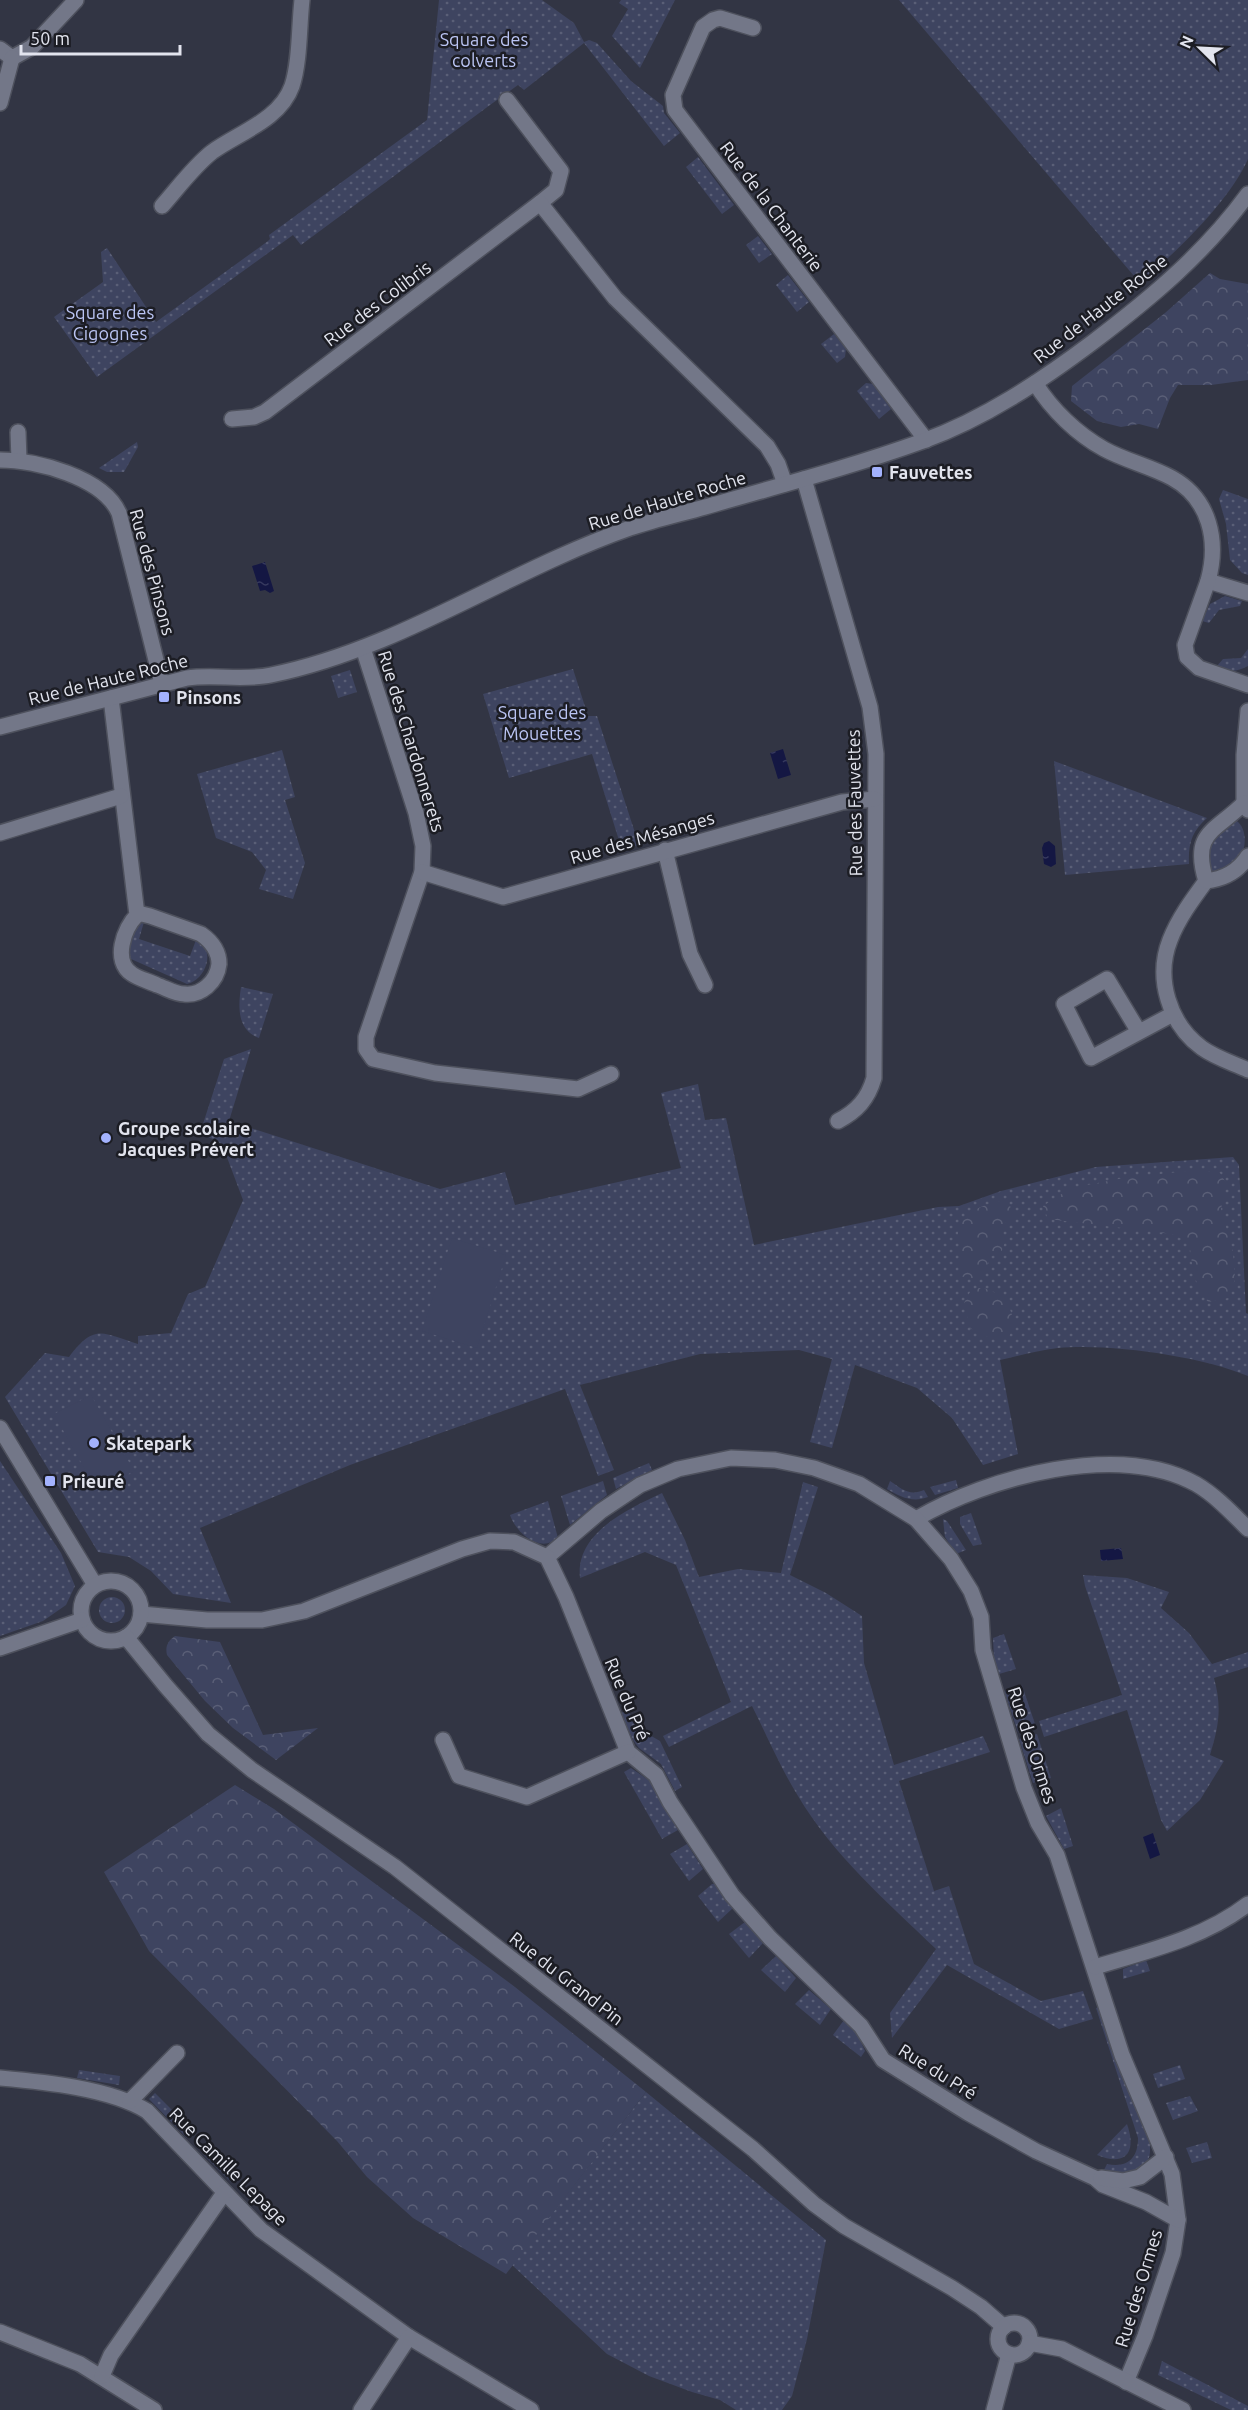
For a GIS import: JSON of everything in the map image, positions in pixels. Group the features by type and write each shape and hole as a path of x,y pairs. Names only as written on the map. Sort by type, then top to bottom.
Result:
{"street":[{"path":"0,103 6,53 32,47 75,0"},
{"path":"162,206 200,163 269,115 286,98 294,77 302,0"},
{"name":"Rue de la Chanterie","path":"753,27 720,18 703,27 673,95 675,110 926,440"},
{"name":"Rue des Colibris","path":"232,419 254,417 265,412 556,190 561,171 507,100"},
{"name":"Rue de Haute Roche","path":"0,728 196,676 238,679 271,675 363,648 553,559 631,528 804,479 926,440 986,412 1035,383 1128,316 1209,243 1248,194"},
{"path":"540,203 615,298 767,446 778,464 785,484"},
{"path":"1035,383 1062,416 1089,439 1117,455 1170,477 1191,492 1205,513 1213,535 1212,569 1185,645 1187,657 1199,668 1248,685"},
{"path":"18,432 19,460"},
{"name":"Rue des Pinsons","path":"0,460 19,460 52,468 97,487 105,492 116,505 162,684"},
{"name":"Rue des Fauvettes","path":"804,479 870,708 876,754 874,1078 871,1089 858,1108 838,1120"},
{"path":"1208,581 1248,593"},
{"name":"Rue des Chardonnerets","path":"363,648 416,813 423,846 422,872 366,1037 366,1049 373,1059 435,1073 578,1089 611,1074"},
{"path":"111,698 137,915 127,928 122,946 125,965 130,973 184,994 201,991 208,986 217,973 219,960 208,938 150,916 137,915"},
{"path":"1248,711 1244,755 1246,806 1216,825 1206,836 1202,856 1206,881 1176,927 1165,956 1165,986 1173,1014 1190,1038 1201,1047 1248,1070"},
{"path":"0,833 122,796"},
{"name":"Rue des Mésanges","path":"422,872 503,897 842,802 875,799"},
{"path":"665,850 690,954 705,985"},
{"path":"1206,881 1216,880 1234,872 1248,856"},
{"path":"1139,1032 1107,979 1064,1004 1091,1058 1173,1014"},
{"path":"0,1428 95,1585"},
{"name":"Rue des Ormes","path":"547,1557 601,1511 640,1485 678,1469 731,1458 775,1460 814,1468 859,1484 916,1519 951,1559 971,1591 981,1617 983,1650 1024,1788 1038,1823 1057,1855 1131,2080 1166,2157 1176,2192 1178,2220 1173,2253 1145,2336 1126,2382"},
{"path":"916,1519 939,1506 982,1489 1028,1475 1075,1466 1116,1465 1160,1470 1196,1484 1226,1507 1248,1529"},
{"path":"141,1614 207,1620 262,1620 304,1611 462,1549 490,1541 514,1542 547,1557"},
{"name":"Rue du Pré","path":"547,1557 566,1597 628,1752 656,1775 670,1802 732,1894 778,1946 861,2026 883,2060 968,2113 1036,2151 1095,2178 1103,2185 1146,2202 1178,2220"},
{"path":"113,1581 123,1583 137,1595 141,1614 136,1627 126,1637 109,1641 100,1639 86,1628 82,1620 81,1604 84,1596 95,1585 113,1581"},
{"path":"0,1648 82,1620"},
{"name":"Rue du Grand Pin","path":"126,1637 208,1734 252,1770 394,1867 753,2149 814,2204 844,2226 952,2288 981,2307 1004,2327 1014,2323 1025,2327 1030,2337 1029,2343"},
{"path":"443,1740 459,1776 527,1797 628,1752"},
{"path":"1095,1967 1177,1942 1233,1915 1248,1904"},
{"path":"130,2101 177,2053"},
{"name":"Rue Camille Lepage","path":"0,2078 107,2094 130,2101 147,2111 261,2230 409,2337 531,2410"},
{"name":"Rue du Pré","path":"1095,2178 1132,2180 1148,2173 1166,2157"},
{"path":"102,2376 111,2355 224,2193"},
{"path":"1004,2327 998,2337 1000,2348 1010,2354 1024,2352 1029,2343 1062,2349 1183,2410"},
{"path":"0,2332 80,2364 154,2410"},
{"path":"361,2410 409,2337"},
{"path":"994,2410 1010,2354"}],"green space":[{"path":"439,0 542,0 574,23 584,42 589,40 597,43 631,81 663,106 664,113 680,133 664,146 584,43 524,90 518,85 301,245 293,235 97,377 54,317 103,282 101,252 107,248 156,322 268,241 269,235 427,120"},
{"path":"621,0 675,0 640,68 612,36 628,9 619,3"},
{"path":"899,0 1248,0 1248,159 1215,209 1169,257 1140,283"},
{"path":"698,157 734,205 722,214 686,167"},
{"path":"758,236 772,254 759,263 746,245"},
{"path":"1210,273 1220,279 1248,284 1248,380 1211,385 1178,385 1170,398 1158,429 1139,424 1121,427 1097,421 1071,401 1072,386 1165,313"},
{"path":"788,275 809,302 797,312 776,285"},
{"path":"834,334 846,349 845,357 837,363 821,344"},
{"path":"866,383 873,384 891,409 879,419 857,391"},
{"path":"137,442 138,447 124,472 107,472 99,468"},
{"path":"1223,490 1248,499 1248,575 1242,573 1230,560 1226,524 1219,499"},
{"path":"1225,596 1242,601 1240,606 1219,610 1209,623 1202,621 1210,604"},
{"path":"1248,649 1248,666 1232,671 1217,666 1223,659 1241,658"},
{"name":"Square des Mouettes","path":"573,669 588,716 597,716 639,845 622,850 592,754 509,778 483,694"},
{"path":"350,670 357,692 338,698 331,676"},
{"path":"282,750 295,797 285,800 305,863 293,899 259,889 266,870 252,852 216,838 197,774"},
{"path":"1054,761 1207,818 1192,838 1189,864 1065,875"},
{"path":"1233,819 1242,826 1245,845 1237,861 1216,873 1211,871 1208,862 1209,847 1216,836"},
{"path":"144,922 139,939 190,956 196,940 202,944 207,957 204,971 199,977 187,984 131,959 130,941 139,924"},
{"path":"241,987 273,994 259,1038 243,1024 239,1002"},
{"path":"251,1049 229,1121 440,1189 505,1172 515,1205 681,1168 661,1093 698,1084 705,1120 726,1118 754,1245 938,1207 959,1206 1001,1191 1096,1167 1233,1157 1239,1165 1246,1313 1248,1314 1248,1376 1206,1362 1181,1357 1103,1347 1058,1348 1000,1360 1018,1454 983,1465 952,1418 917,1388 855,1365 832,1448 810,1442 832,1359 799,1350 700,1354 580,1385 614,1470 598,1476 565,1389 350,1465 200,1528 231,1603 173,1594 151,1571 129,1557 98,1552 5,1397 45,1353 69,1357 78,1346 93,1335 107,1334 138,1344 138,1336 171,1333 188,1294 205,1287 243,1200 222,1144 200,1133 224,1059"},
{"path":"1197,1170 1220,1173 1226,1183 1221,1209 1233,1252 1235,1279 1228,1298 1208,1302 1196,1280 1189,1242 1172,1234 1048,1219 1043,1206 1071,1188 1124,1178"},
{"path":"1000,1201 1011,1207 1015,1213 1012,1220 1005,1223 1002,1232 1006,1239 1001,1253 991,1256 983,1275 978,1279 959,1276 961,1248 958,1234 962,1221 973,1211"},
{"path":"452,1238 506,1255 477,1348 422,1331"},
{"path":"977,1288 984,1288 997,1294 1007,1304 1013,1318 1008,1339 988,1337 970,1328 964,1303 970,1292"},
{"name":"Skatepark","path":"91,1395 134,1471 97,1491 54,1414"},
{"path":"0,1461 61,1553 75,1586 66,1605 43,1621 0,1636"},
{"path":"649,1463 652,1470 616,1489 613,1478"},
{"path":"956,1480 958,1488 935,1495 930,1487"},
{"path":"603,1481 607,1495 570,1525 561,1496"},
{"path":"890,1481 911,1492 924,1490 928,1497 912,1499 902,1497 887,1489"},
{"path":"803,1482 818,1487 790,1575 826,1593 862,1616 864,1663 894,1765 983,1736 990,1752 899,1781 934,1891 949,1886 974,1964 1041,2001 1083,1991 1093,2019 1059,2029 947,1965 892,2038 890,2013 936,1949 862,1877 827,1838 791,1785 752,1706 669,1747 663,1736 731,1702 676,1565 645,1552 580,1578 581,1562 586,1548 606,1525 662,1493 685,1540 699,1577 738,1569 781,1573"},
{"path":"548,1501 558,1538 544,1544 523,1534 510,1515"},
{"path":"971,1513 982,1544 973,1546 960,1524 960,1517"},
{"path":"943,1519 947,1521 966,1550 956,1554 945,1537"},
{"path":"1083,1575 1127,1578 1169,1592 1161,1608 1189,1633 1212,1664 1248,1652 1248,1667 1214,1678 1218,1698 1218,1717 1210,1755 1224,1761 1200,1800 1167,1831 1161,1820 1127,1710 1044,1737 1039,1721 1122,1695"},
{"path":"112,1597 121,1601 125,1610 121,1619 112,1623 103,1619 99,1610 103,1601"},
{"path":"1004,1634 1016,1669 999,1674 994,1659 993,1638"},
{"path":"175,1636 220,1642 263,1735 318,1728 276,1760 233,1728 205,1701 167,1655 168,1644"},
{"path":"1022,1685 1036,1727 1018,1732 1004,1691"},
{"path":"628,1710 637,1728 660,1741 682,1787 675,1791 661,1764 639,1748 633,1740 621,1713"},
{"path":"1037,1734 1051,1778 1033,1783 1019,1739"},
{"path":"631,1768 650,1781 678,1830 662,1839 624,1772"},
{"path":"235,1785 274,1809 515,1987 646,2092 506,2274 413,2218 367,2177 337,2141 149,1951 104,1872"},
{"path":"1061,1808 1073,1846 1064,1849 1046,1816"},
{"path":"687,1844 703,1869 689,1881 670,1854"},
{"path":"715,1884 733,1908 718,1922 698,1896"},
{"path":"745,1922 763,1943 749,1958 729,1934"},
{"path":"776,1956 796,1978 785,1992 761,1970"},
{"path":"1146,1960 1150,1971 1123,1979 1123,1969"},
{"path":"809,1990 831,2009 820,2025 795,2004"},
{"path":"1099,2007 1118,2066 1150,2144 1147,2162 1135,2175 1103,2172 1107,2164 1120,2165 1130,2160 1136,2151 1138,2138 1096,2008"},
{"path":"844,2020 857,2033 865,2051 861,2057 833,2035"},
{"path":"1180,2065 1185,2079 1158,2088 1153,2074"},
{"path":"79,2070 120,2076 119,2085 77,2078"},
{"path":"646,2092 826,2240 807,2339 792,2396 782,2410 736,2410 720,2400 649,2376 607,2354 512,2265"},
{"path":"155,2093 194,2132 187,2138 149,2099"},
{"path":"1190,2096 1198,2111 1173,2120 1166,2103"},
{"path":"1127,2124 1131,2142 1127,2154 1115,2159 1097,2155"},
{"path":"1207,2142 1212,2158 1192,2163 1186,2148"},
{"path":"207,2145 236,2174 231,2182 201,2152"},
{"path":"1162,2361 1248,2406 1248,2410 1231,2410 1158,2375"}],"water":[{"path":"265,562 274,591 270,593 265,590 260,591 252,566"},
{"path":"783,749 791,775 778,779 770,753"},
{"path":"1049,841 1055,846 1056,864 1051,867 1044,864 1042,848 1044,843"},
{"path":"1121,1548 1123,1559 1101,1561 1100,1550"},
{"path":"1153,1833 1160,1855 1150,1859 1143,1837"}],"place":[{"name":"Fauvettes","path":"877,472"},
{"name":"Pinsons","path":"164,697"},
{"name":"Groupe scolaire Jacques Prévert","path":"106,1138"},
{"name":"Skatepark","path":"94,1443"},
{"name":"Prieuré","path":"50,1481"}],"park label":[{"name":"Square des colverts","path":"484,49"},
{"name":"Square des Cigognes","path":"110,322"}]}
